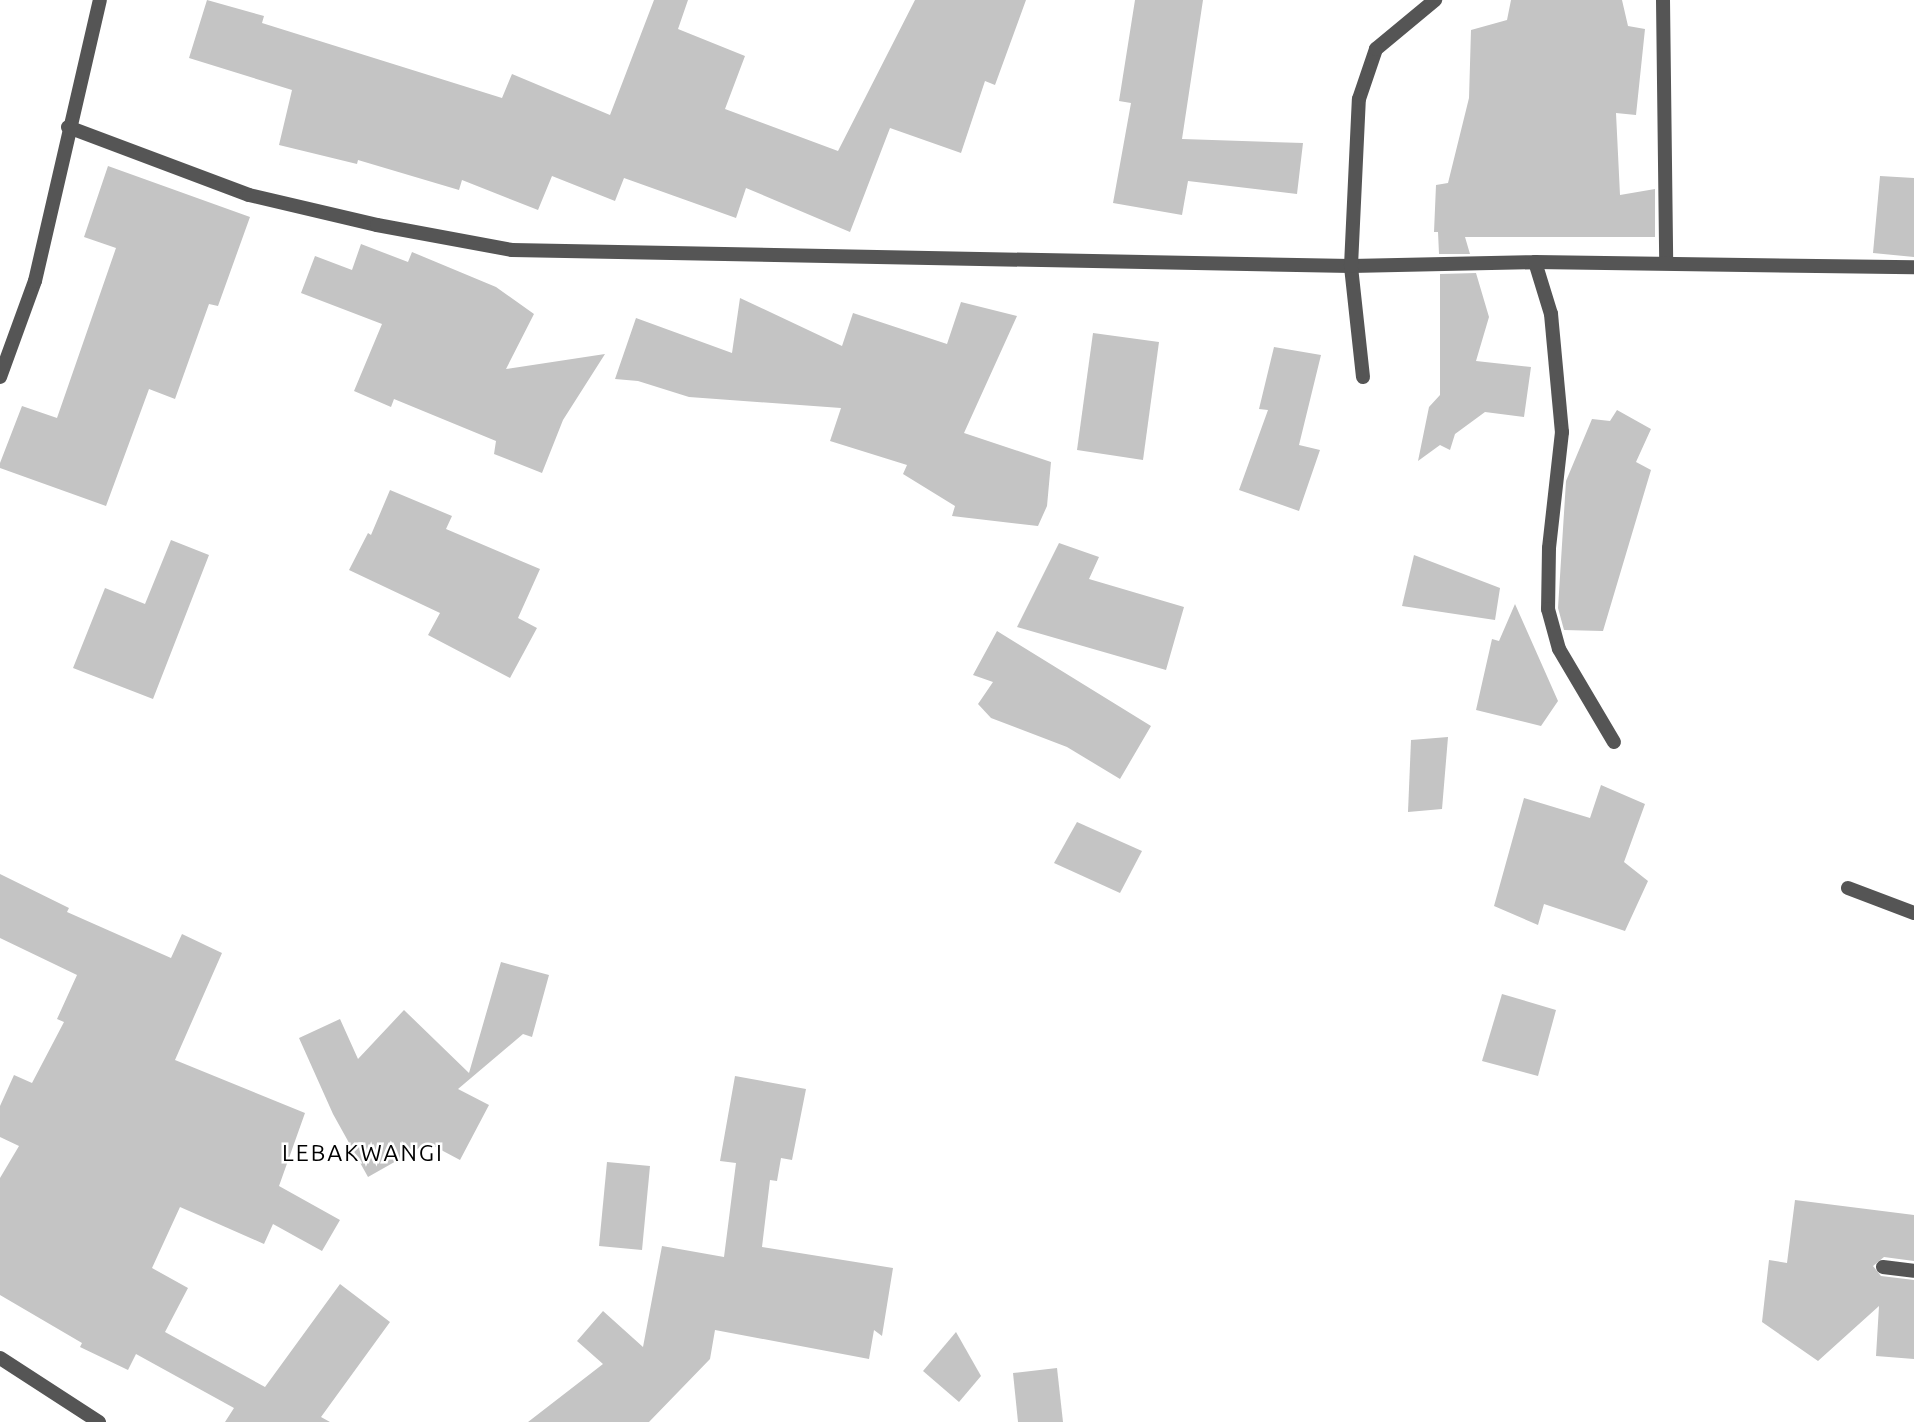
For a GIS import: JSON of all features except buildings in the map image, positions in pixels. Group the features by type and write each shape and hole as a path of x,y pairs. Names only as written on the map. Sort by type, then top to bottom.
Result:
{"street":[{"path":"0,377 35,281 68,127 100,0"},
{"path":"1363,377 1351,265 1359,99 1376,49 1435,0"},
{"path":"1663,0 1666,263"},
{"path":"68,127 249,195 377,225 512,250 1351,265 1535,262 1914,267"},
{"path":"1535,262 1551,314 1562,432 1549,548 1548,609 1559,649 1614,742"},
{"path":"1848,888 1914,913"},
{"path":"1883,1268 1914,1271"},
{"path":"0,1358 99,1422"}],"district":[{"name":"LEBAKWANGI","path":"363,1153"}]}
